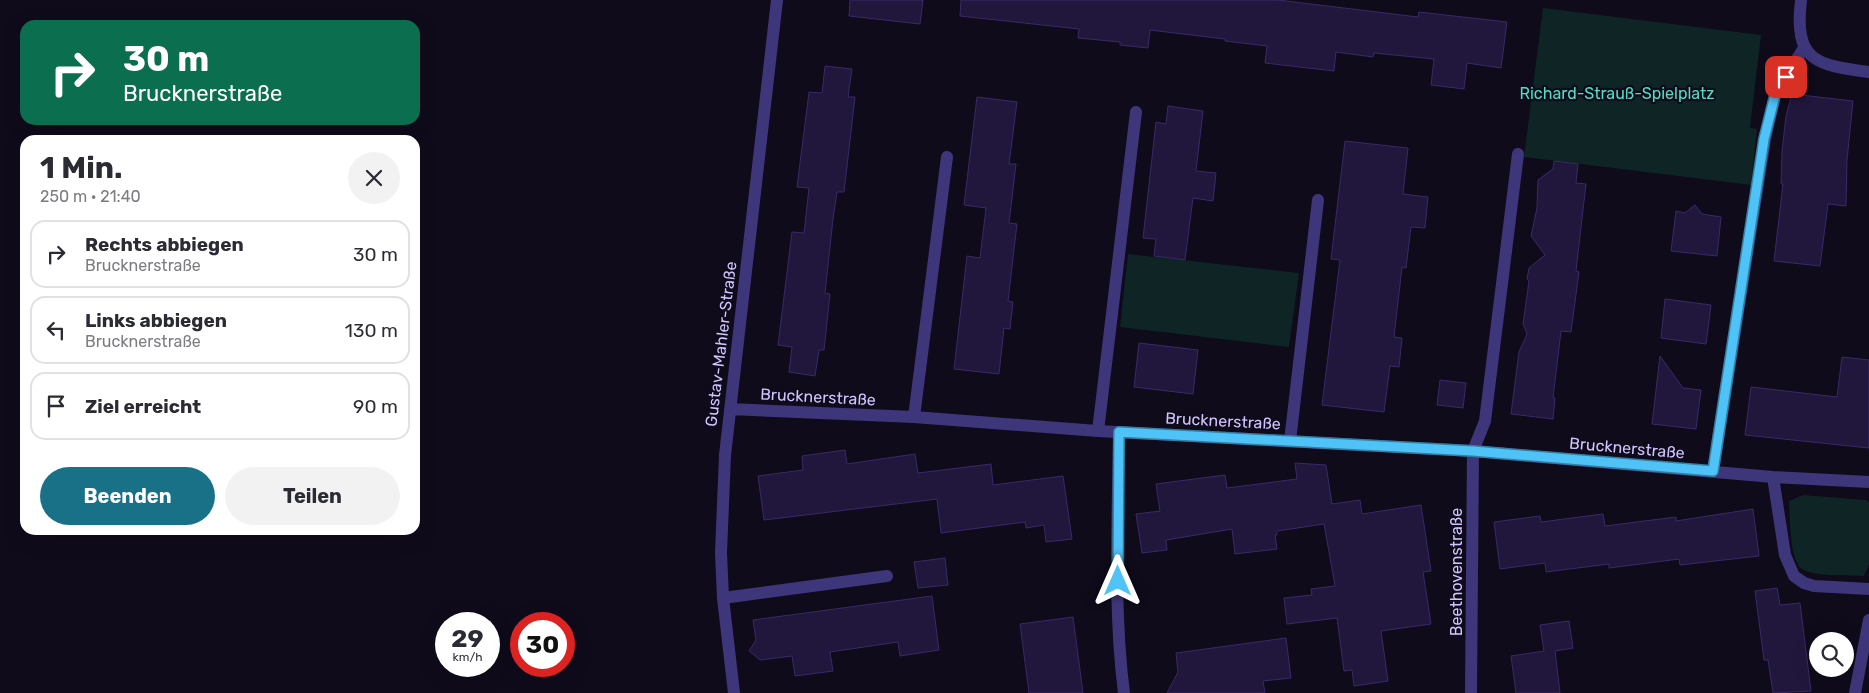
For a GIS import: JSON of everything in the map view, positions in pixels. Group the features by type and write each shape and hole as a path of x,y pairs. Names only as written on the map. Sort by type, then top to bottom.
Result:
{"street":[{"name":"Gustav-Mahler-Straße","path":"734,693 723,598 722,500 730,408 777,0"},
{"path":"1801,0 1798,24 1800,37 1804,48 1811,56 1821,62 1869,72"},
{"path":"1713,471 1764,139 1776,91 1804,48"},
{"path":"1098,431 1136,112"},
{"path":"1473,451 1485,421 1518,154"},
{"path":"914,417 947,157"},
{"path":"1290,441 1318,200"},
{"name":"Brucknerstraße","path":"730,408 914,417 1098,431 1473,451 1773,476 1869,482"},
{"path":"1119,432 1118,628 1124,693"},
{"name":"Beethovenstraße","path":"1471,693 1473,451"},
{"path":"1773,476 1785,555 1794,576 1804,583 1814,586 1869,589"},
{"path":"723,598 887,576"},
{"path":"1854,693 1869,620"}],"green space":[{"name":"Richard-Strauß-Spielplatz","path":"1543,8 1761,35 1750,128 1757,129 1751,185 1524,157"},
{"path":"1128,254 1299,273 1289,347 1120,327"},
{"path":"1803,495 1866,500 1869,502 1869,564 1864,576 1808,572 1798,564 1792,548 1789,501"}],"building":[{"path":"850,0 923,0 920,24 849,16"},
{"path":"961,0 1278,0 1418,17 1419,12 1507,22 1501,68 1467,63 1464,89 1431,85 1434,59 1374,53 1373,57 1336,52 1334,71 1265,63 1267,46 1225,41 1225,39 1150,30 1148,48 1120,45 1120,42 1078,38 1079,29 960,16"},
{"path":"825,66 852,69 848,97 855,97 844,192 837,192 833,219 825,293 830,294 824,350 819,350 815,376 789,372 792,347 778,345 792,232 804,233 809,188 797,187 809,92 822,93"},
{"path":"1792,94 1853,101 1847,160 1846,206 1828,204 1820,266 1774,261 1783,184 1781,184 1782,151 1786,116"},
{"path":"977,97 1017,102 1009,164 1016,164 1009,223 1017,224 1008,301 1013,302 1010,329 1004,328 999,374 954,369 967,256 980,258 986,208 964,205"},
{"path":"1168,106 1203,111 1196,171 1216,173 1213,201 1193,198 1185,260 1154,256 1156,239 1143,238 1156,122 1166,124"},
{"path":"1345,141 1408,148 1403,194 1428,197 1425,228 1411,227 1406,268 1402,267 1394,337 1402,338 1399,367 1390,366 1384,412 1322,405 1340,260 1331,259"},
{"path":"1554,161 1578,164 1576,183 1586,184 1576,271 1579,272 1571,332 1561,331 1553,398 1555,398 1553,419 1511,414 1519,352 1527,334 1523,324 1529,268 1545,255 1531,236 1537,208 1538,180 1553,169"},
{"path":"1695,205 1702,214 1721,217 1717,256 1671,251 1676,211 1685,213"},
{"path":"1665,299 1711,305 1706,344 1661,338"},
{"path":"1139,343 1198,350 1193,394 1134,387"},
{"path":"1660,356 1683,388 1701,390 1696,429 1652,424"},
{"path":"1842,357 1869,360 1869,448 1745,435 1751,387 1837,397"},
{"path":"1440,380 1466,383 1463,408 1437,405"},
{"path":"845,450 847,464 915,454 918,473 991,464 993,485 1063,476 1072,539 1046,542 1044,525 1026,528 1025,522 941,533 937,499 764,520 758,476 803,470 802,456"},
{"path":"1295,463 1326,465 1332,504 1360,500 1362,514 1421,505 1431,571 1423,572 1431,624 1381,631 1388,681 1354,686 1352,670 1344,671 1337,618 1287,624 1284,598 1312,595 1311,589 1335,586 1324,524 1277,531 1277,535 1275,535 1277,549 1235,554 1232,529 1166,540 1167,550 1142,553 1136,514 1160,511 1156,484 1225,475 1227,488 1297,479"},
{"path":"1753,509 1759,556 1680,565 1679,559 1609,568 1609,564 1546,572 1545,563 1500,569 1494,522 1540,516 1541,522 1603,514 1605,526 1676,517 1676,521"},
{"path":"945,558 948,585 918,588 914,562"},
{"path":"1777,588 1780,605 1800,603 1811,691 1773,693 1768,660 1764,660 1755,591"},
{"path":"932,596 939,650 900,656 898,642 830,652 833,671 795,676 792,656 760,660 749,651 756,640 753,620"},
{"path":"1073,617 1083,693 1029,693 1020,624"},
{"path":"1569,621 1573,648 1555,651 1560,693 1516,693 1511,656 1544,651 1540,625"},
{"path":"1286,638 1291,678 1263,681 1265,693 1167,693 1178,672 1176,653"}],"route":[{"path":"1118,581 1119,432 1473,451 1713,471 1764,139 1776,91 1786,77"}]}
